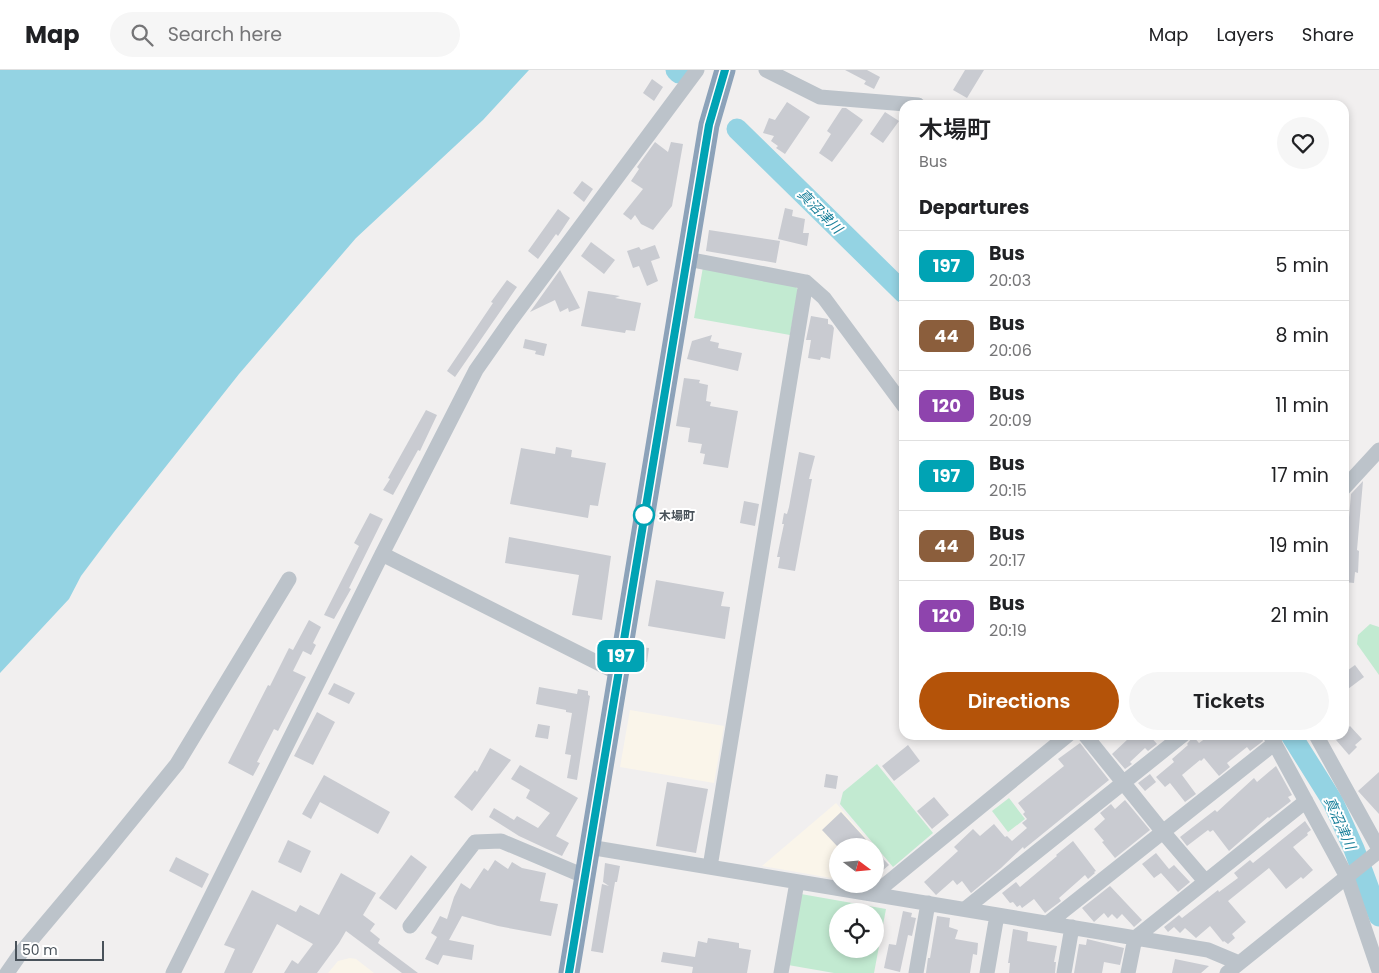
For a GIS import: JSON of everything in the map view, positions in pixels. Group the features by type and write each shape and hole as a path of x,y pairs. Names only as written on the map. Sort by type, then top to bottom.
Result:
{"highway":[{"path":"569,973 709,125 725,70"}],"street":[{"path":"173,973 476,370 516,313 697,70"},
{"path":"766,70 820,98 899,104"},
{"path":"686,259 806,282 824,298 899,399"},
{"path":"710,867 806,282"},
{"path":"1349,483 1379,450"},
{"path":"382,554 618,673"},
{"path":"7,973 23,950 177,764 290,579"},
{"path":"874,894 1062,740"},
{"path":"1089,740 1205,881"},
{"path":"965,909 1177,740"},
{"path":"1048,923 1163,832 1272,740"},
{"path":"1274,740 1306,802 1350,874 1379,971"},
{"path":"1227,973 1376,852 1319,740"},
{"path":"1128,973 1135,938 1306,802"},
{"path":"410,926 475,842 500,842 584,876"},
{"path":"589,847 1208,950 1239,963"},
{"path":"781,973 797,882"},
{"path":"916,973 928,903"},
{"path":"987,973 997,915"},
{"path":"1064,973 1072,927"}],"shaded area":[{"path":"630,710 724,726 714,783 620,767"},
{"path":"836,803 866,838 829,838 829,878 762,866"},
{"path":"350,958 356,959 374,973 328,973 338,961"}],"green space":[{"path":"703,267 794,284 798,290 790,335 694,318"},
{"path":"1370,624 1379,627 1379,675 1357,644 1358,635"},
{"path":"877,764 933,833 893,867 884,856 884,838 869,838 840,804 843,792"},
{"path":"1009,798 1025,819 1008,832 992,811"},
{"path":"801,894 852,903 829,903 829,958 877,958 874,973 834,973 788,965"}],"water":[{"path":"0,70 529,70 483,120 356,238 239,374 114,532 81,576 69,599 0,673"}],"building":[{"path":"845,70 867,70 880,77 874,89 864,84 866,81"},
{"path":"965,70 984,70 967,98 953,90"},
{"path":"652,79 663,87 654,101 643,93"},
{"path":"787,102 810,117 785,154 776,148 778,146 771,141 774,136 763,133 769,118 775,120"},
{"path":"842,108 846,108 863,120 832,162 819,153 831,134 827,131"},
{"path":"885,112 899,121 883,143 870,134"},
{"path":"655,142 668,152 671,142 683,144 672,206 653,230 641,224 635,215 631,220 623,214 643,189 631,181 639,169 637,167"},
{"path":"582,181 593,189 584,202 573,193"},
{"path":"785,208 793,210 792,216 805,219 803,233 809,233 807,246 778,239"},
{"path":"558,209 570,218 558,236 556,234 538,259 528,251"},
{"path":"709,230 780,241 776,263 706,251"},
{"path":"591,242 615,260 604,274 581,256"},
{"path":"655,245 660,258 651,261 658,281 647,286 639,266 633,268 627,251 639,247 641,250"},
{"path":"560,270 580,308 569,312 568,308 560,312 555,300 530,312"},
{"path":"507,280 517,287 455,377 447,371"},
{"path":"588,291 620,296 615,298 641,303 635,331 626,330 625,333 581,326"},
{"path":"811,316 828,319 828,324 834,328 830,359 821,357 820,360 808,358 811,340 806,340"},
{"path":"712,335 710,341 719,343 718,348 742,353 738,371 687,359 692,341"},
{"path":"525,339 547,344 544,356 535,354 536,351 523,348"},
{"path":"684,378 700,380 699,383 708,385 706,401 711,402 710,406 738,411 728,468 703,464 705,454 700,453 702,444 688,442 690,428 676,426"},
{"path":"426,410 437,415 420,451 418,450 393,495 383,490"},
{"path":"556,447 572,450 571,457 606,463 598,506 590,505 588,518 510,504 521,448 555,454"},
{"path":"799,452 815,456 809,479 812,479 795,571 778,568 780,557 777,557 784,524 782,524 784,513 787,514 789,507"},
{"path":"1363,481 1357,550 1359,551 1358,573 1355,572 1354,583 1349,582 1351,494"},
{"path":"744,501 759,504 755,526 740,523"},
{"path":"370,513 383,519 349,588 351,589 334,619 324,615 359,546 354,543"},
{"path":"509,537 611,556 602,620 572,615 579,575 505,563"},
{"path":"656,580 724,592 721,606 730,607 725,639 648,626"},
{"path":"309,620 321,627 313,643 316,645 311,655 303,651 293,671 306,677 278,731 274,729 257,762 260,763 253,776 228,763 268,685 270,686 289,648 293,650"},
{"path":"640,647 649,648 647,662 638,661"},
{"path":"1355,665 1364,677 1349,688 1349,669"},
{"path":"334,683 355,693 349,704 328,694"},
{"path":"539,687 577,694 578,689 588,691 590,696 577,780 567,778 571,755 565,754 572,713 536,704"},
{"path":"317,712 335,722 313,765 294,756"},
{"path":"538,724 550,726 548,739 535,737"},
{"path":"1349,727 1362,739 1355,745 1357,747 1349,755 1336,740 1349,740"},
{"path":"1127,740 1153,740 1157,744 1148,751 1145,748 1130,762 1132,764 1125,769 1112,754"},
{"path":"1190,740 1196,740 1199,743 1203,740 1263,741 1250,751 1247,747 1227,763 1230,767 1219,776 1204,758 1200,760 1182,775 1196,794 1185,802 1170,783 1165,787 1156,777 1174,762 1172,759"},
{"path":"1080,743 1109,780 1024,849 1023,847 971,893 962,881 957,885 953,880 936,895 924,882 958,851 954,847 973,829 980,836 994,824 1005,837 1007,836 1012,841 1027,828 1022,823 1027,819 1023,814 1025,812 1018,803 1064,766 1058,759"},
{"path":"908,745 920,761 894,781 882,766"},
{"path":"490,748 511,760 472,811 454,797 475,770 477,772"},
{"path":"520,765 578,798 556,836 569,843 562,856 519,836 489,817 494,808 514,820 517,816 538,828 550,813 526,798 530,790 511,779"},
{"path":"1276,766 1292,795 1288,797 1291,801 1268,817 1229,851 1213,830 1210,832 1208,830 1187,846 1180,837 1215,810 1217,812 1254,778 1257,782"},
{"path":"1379,772 1379,814 1358,791"},
{"path":"826,774 838,776 836,789 824,787"},
{"path":"1150,774 1156,782 1145,791 1138,783"},
{"path":"324,775 390,812 378,834 320,802 311,819 302,814"},
{"path":"667,782 708,789 696,853 656,846"},
{"path":"934,797 949,815 932,829 917,811"},
{"path":"1125,800 1150,830 1115,858 1094,829 1105,819 1100,813 1111,804 1115,809"},
{"path":"841,812 865,838 830,838 822,830"},
{"path":"1305,821 1311,830 1307,833 1308,835 1293,847 1313,870 1303,879 1301,877 1286,889 1269,868 1228,901 1246,922 1232,934 1235,938 1228,944 1223,942 1210,926 1196,938 1185,928 1180,933 1174,927 1168,932 1164,927 1179,915 1182,918 1218,890 1219,892 1238,878 1234,873 1250,860 1253,863"},
{"path":"288,840 311,851 301,873 278,862"},
{"path":"1073,841 1096,871 1095,873 1088,879 1085,875 1059,898 1061,901 1045,913 1034,899 1022,908 1020,905 1017,907 1013,902 1010,903 1002,893 1016,882 1020,887"},
{"path":"1156,853 1169,869 1174,865 1190,882 1178,892 1161,873 1154,878 1142,864"},
{"path":"411,855 427,867 396,910 379,898"},
{"path":"176,857 209,874 202,888 169,871"},
{"path":"495,860 508,869 512,862 522,868 546,873 540,901 558,904 551,936 498,926 462,916 449,940 474,945 472,960 443,955 438,965 425,959 437,937 431,933 440,916 447,919 461,883 470,889 484,868 488,871"},
{"path":"884,860 889,865 884,869"},
{"path":"605,863 620,866 617,882 615,882 603,953 591,951 602,884 609,886 603,882"},
{"path":"341,873 376,893 363,915 375,924 370,931 380,939 378,943 418,973 402,973 346,931 317,973 284,973 292,960 298,964 313,944 277,924 252,973 224,973 235,949 224,945 252,890 296,912 300,905 319,915"},
{"path":"1110,886 1142,920 1134,927 1122,914 1117,919 1112,914 1108,918 1104,913 1094,922 1082,908"},
{"path":"903,911 912,913 911,917 916,918 912,936 908,935 900,972 884,968 889,944 896,945"},
{"path":"937,916 950,918 949,927 958,930 955,939 978,943 977,955 973,954 970,973 926,973"},
{"path":"1013,929 1028,932 1027,941 1057,946 1054,962 1056,962 1055,973 1009,973 1010,963 1008,963"},
{"path":"708,938 739,943 739,948 751,950 747,973 692,973 693,967 661,962 663,952 695,957 698,941 707,943"},
{"path":"1087,939 1124,948 1120,965 1104,962 1102,973 1074,973 1079,944 1086,945"},
{"path":"1175,959 1209,966 1201,973 1172,973"}],"waterway":[{"name":"真沼津川","path":"676,70 679,73"},
{"name":"真沼津川","path":"737,129 899,288"},
{"name":"真沼津川","path":"1294,740 1333,802 1354,849 1379,916"},
{"name":"真沼津川","path":"1354,849 1360,846"}],"bus line":[{"name":"197","path":"569,973 709,125 725,70"}],"place":[{"name":"木場町","path":"644,515"}]}
